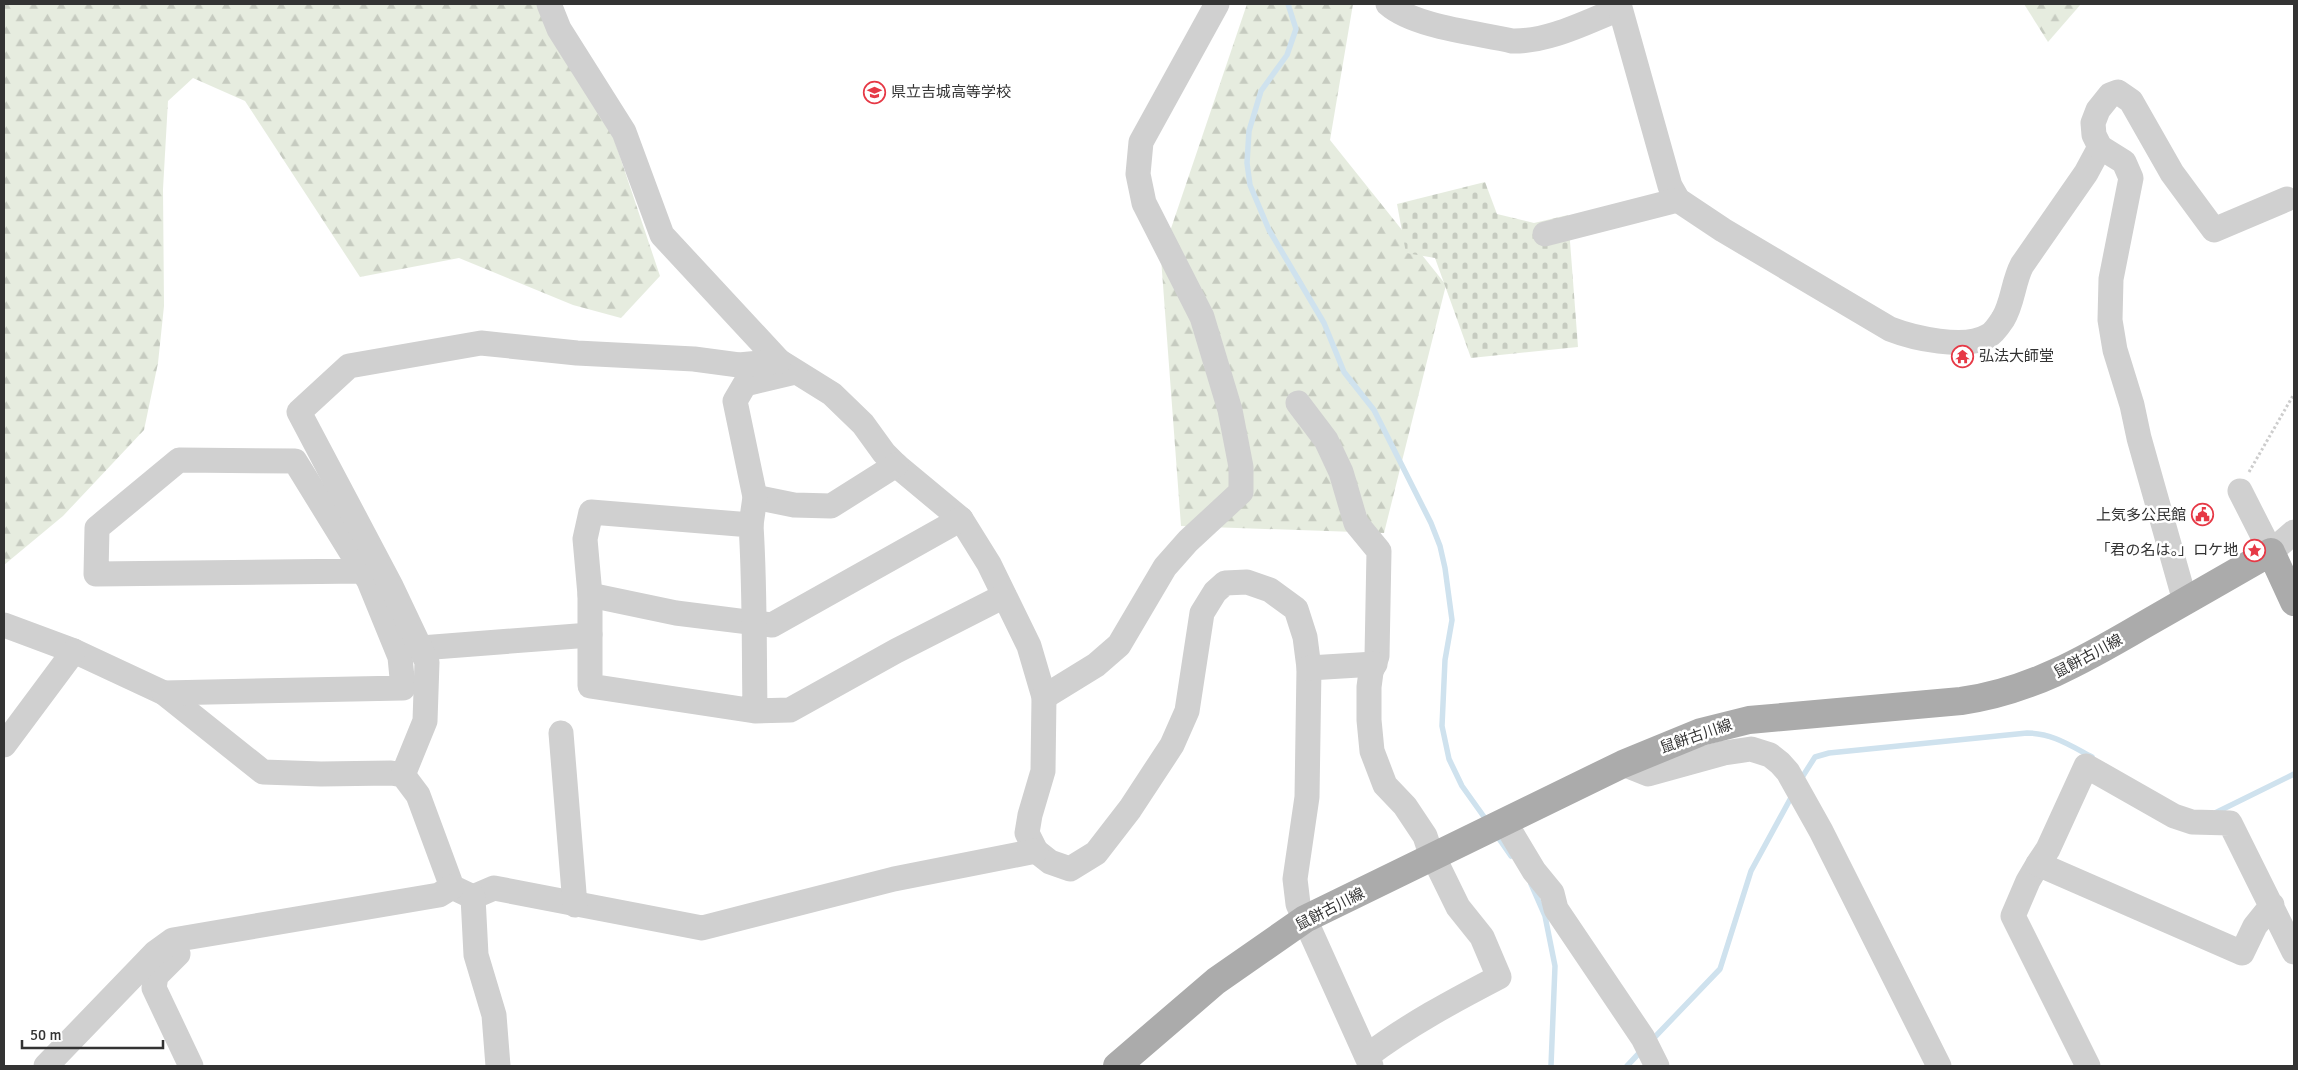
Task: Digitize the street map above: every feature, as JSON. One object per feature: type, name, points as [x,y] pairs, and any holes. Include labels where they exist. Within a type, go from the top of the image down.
[{"type":"main road","name":"鼠餅古川線","points":[[1118,1066],[1216,981],[1305,919],[1431,852],[1497,825],[1623,764],[1701,732],[1749,720],[1961,702],[2003,693],[2048,677],[2082,661],[2271,552]]},
{"type":"main road","points":[[2271,552],[2294,602]]},
{"type":"street","points":[[549,4],[559,29],[624,132],[662,235],[788,366],[832,394],[863,424],[884,453],[896,465],[961,519],[989,564],[1029,646],[1044,697],[1043,771],[1030,815],[1027,833],[1036,851],[1050,862],[1070,868],[1096,852],[1130,810],[1172,745],[1187,710],[1202,613],[1215,592],[1225,583],[1247,582],[1270,590],[1296,609],[1305,637],[1309,668],[1307,797],[1295,879],[1298,904],[1369,1061],[1394,1036],[1498,977],[1482,937],[1458,907],[1425,836],[1405,806],[1385,785],[1372,752],[1369,720],[1369,687],[1370,672],[1375,664],[1379,552],[1356,523],[1341,472],[1326,440],[1298,403]]},
{"type":"street","points":[[1044,697],[1096,665],[1119,645],[1165,567],[1188,541],[1242,492],[1241,468],[1230,410],[1202,317],[1144,203],[1138,174],[1141,142],[1217,4]]},
{"type":"street","points":[[1388,4],[1404,15],[1427,22],[1524,41],[1540,39],[1619,6],[1670,186],[1678,200],[1723,230],[1890,329],[1926,339],[1950,342],[1978,340],[1994,331],[2004,317],[2022,265],[2086,173],[2100,147]]},
{"type":"street","points":[[2185,601],[2138,438],[2132,405],[2117,359],[2110,320],[2111,279],[2131,178],[2124,162],[2100,147],[2094,135],[2093,123],[2098,110],[2110,95],[2118,92],[2131,101],[2172,173],[2214,230],[2287,199]]},
{"type":"street","points":[[1545,234],[1678,200]]},
{"type":"street","points":[[403,775],[425,721],[427,662],[391,586],[299,412],[349,366],[481,343],[577,353],[694,359],[739,365],[788,366]]},
{"type":"street","points":[[755,711],[754,579],[751,525],[755,497],[735,400],[745,384],[788,366]]},
{"type":"street","points":[[164,693],[403,688],[400,657],[369,581],[295,461],[178,460],[98,528],[96,574],[363,571]]},
{"type":"street","points":[[755,497],[794,505],[831,506],[896,465]]},
{"type":"street","points":[[2240,491],[2271,552],[2294,532]]},
{"type":"street","points":[[751,525],[590,512],[585,539],[590,595],[590,686],[755,711],[790,710],[896,651],[1004,596]]},
{"type":"street","points":[[590,595],[676,613],[772,625],[961,519]]},
{"type":"street","points":[[4,625],[74,651],[164,693],[263,772],[321,774],[391,773],[403,775],[418,795],[463,892],[476,955],[494,1015],[498,1066]]},
{"type":"street","points":[[420,648],[590,635]]},
{"type":"street","points":[[4,745],[74,651]]},
{"type":"street","points":[[1309,668],[1375,664]]},
{"type":"street","points":[[561,733],[575,905]]},
{"type":"street","points":[[1623,764],[1648,774],[1724,753],[1750,749],[1770,755],[1790,775],[1939,1066]]},
{"type":"street","points":[[2088,1066],[2013,916],[2028,881],[2048,849],[2086,766],[2174,816],[2192,822],[2230,823],[2272,904],[2294,952]]},
{"type":"street","points":[[1497,825],[1552,893],[1556,910],[1649,1051]]},
{"type":"street","points":[[46,1066],[155,953],[173,940],[439,895],[494,888],[702,928],[894,879],[1036,851]]},
{"type":"street","points":[[2038,864],[2242,953],[2255,926],[2272,904]]},
{"type":"street","points":[[187,938],[182,950],[156,976],[154,988],[191,1066]]},
{"type":"path","points":[[2240,491],[2256,457],[2294,394]]},
{"type":"green space","points":[[4,4],[541,4],[611,130],[660,276],[621,318],[573,305],[459,258],[360,277],[245,101],[193,78],[168,101],[163,189],[164,306],[158,363],[144,430],[63,516],[4,565]]},
{"type":"green space","points":[[1247,4],[1353,4],[1330,140],[1446,285],[1384,533],[1181,526],[1161,258]]},
{"type":"green space","points":[[2024,4],[2081,4],[2048,42]]},
{"type":"green space","points":[[1485,182],[1497,214],[1534,223],[1568,215],[1578,347],[1471,358],[1435,258],[1406,253],[1397,204]]},
{"type":"waterway","points":[[1288,4],[1296,29],[1287,55],[1261,91],[1249,131],[1247,163],[1250,185],[1269,230],[1324,323],[1344,372],[1374,410],[1431,523],[1440,546],[1452,620],[1445,660],[1442,726],[1449,759],[1462,786],[1487,821]]},
{"type":"waterway","points":[[1801,779],[1815,757],[1829,753],[2027,733],[2045,735],[2092,757]]},
{"type":"waterway","points":[[2215,813],[2294,774]]},
{"type":"waterway","points":[[1652,1040],[1720,969],[1751,871],[1793,794]]},
{"type":"waterway","points":[[1495,833],[1511,856]]},
{"type":"waterway","points":[[1531,884],[1545,916],[1555,966],[1551,1066]]},
{"type":"waterway","points":[[1627,1066],[1642,1050]]},
{"type":"place","name":"県立吉城高等学校","points":[[875,92]]},
{"type":"place","name":"弘法大師堂","points":[[1963,356]]},
{"type":"place","name":"上気多公民館","points":[[2202,515]]},
{"type":"place","name":"「君の名は。」ロケ地","points":[[2254,550]]}]
